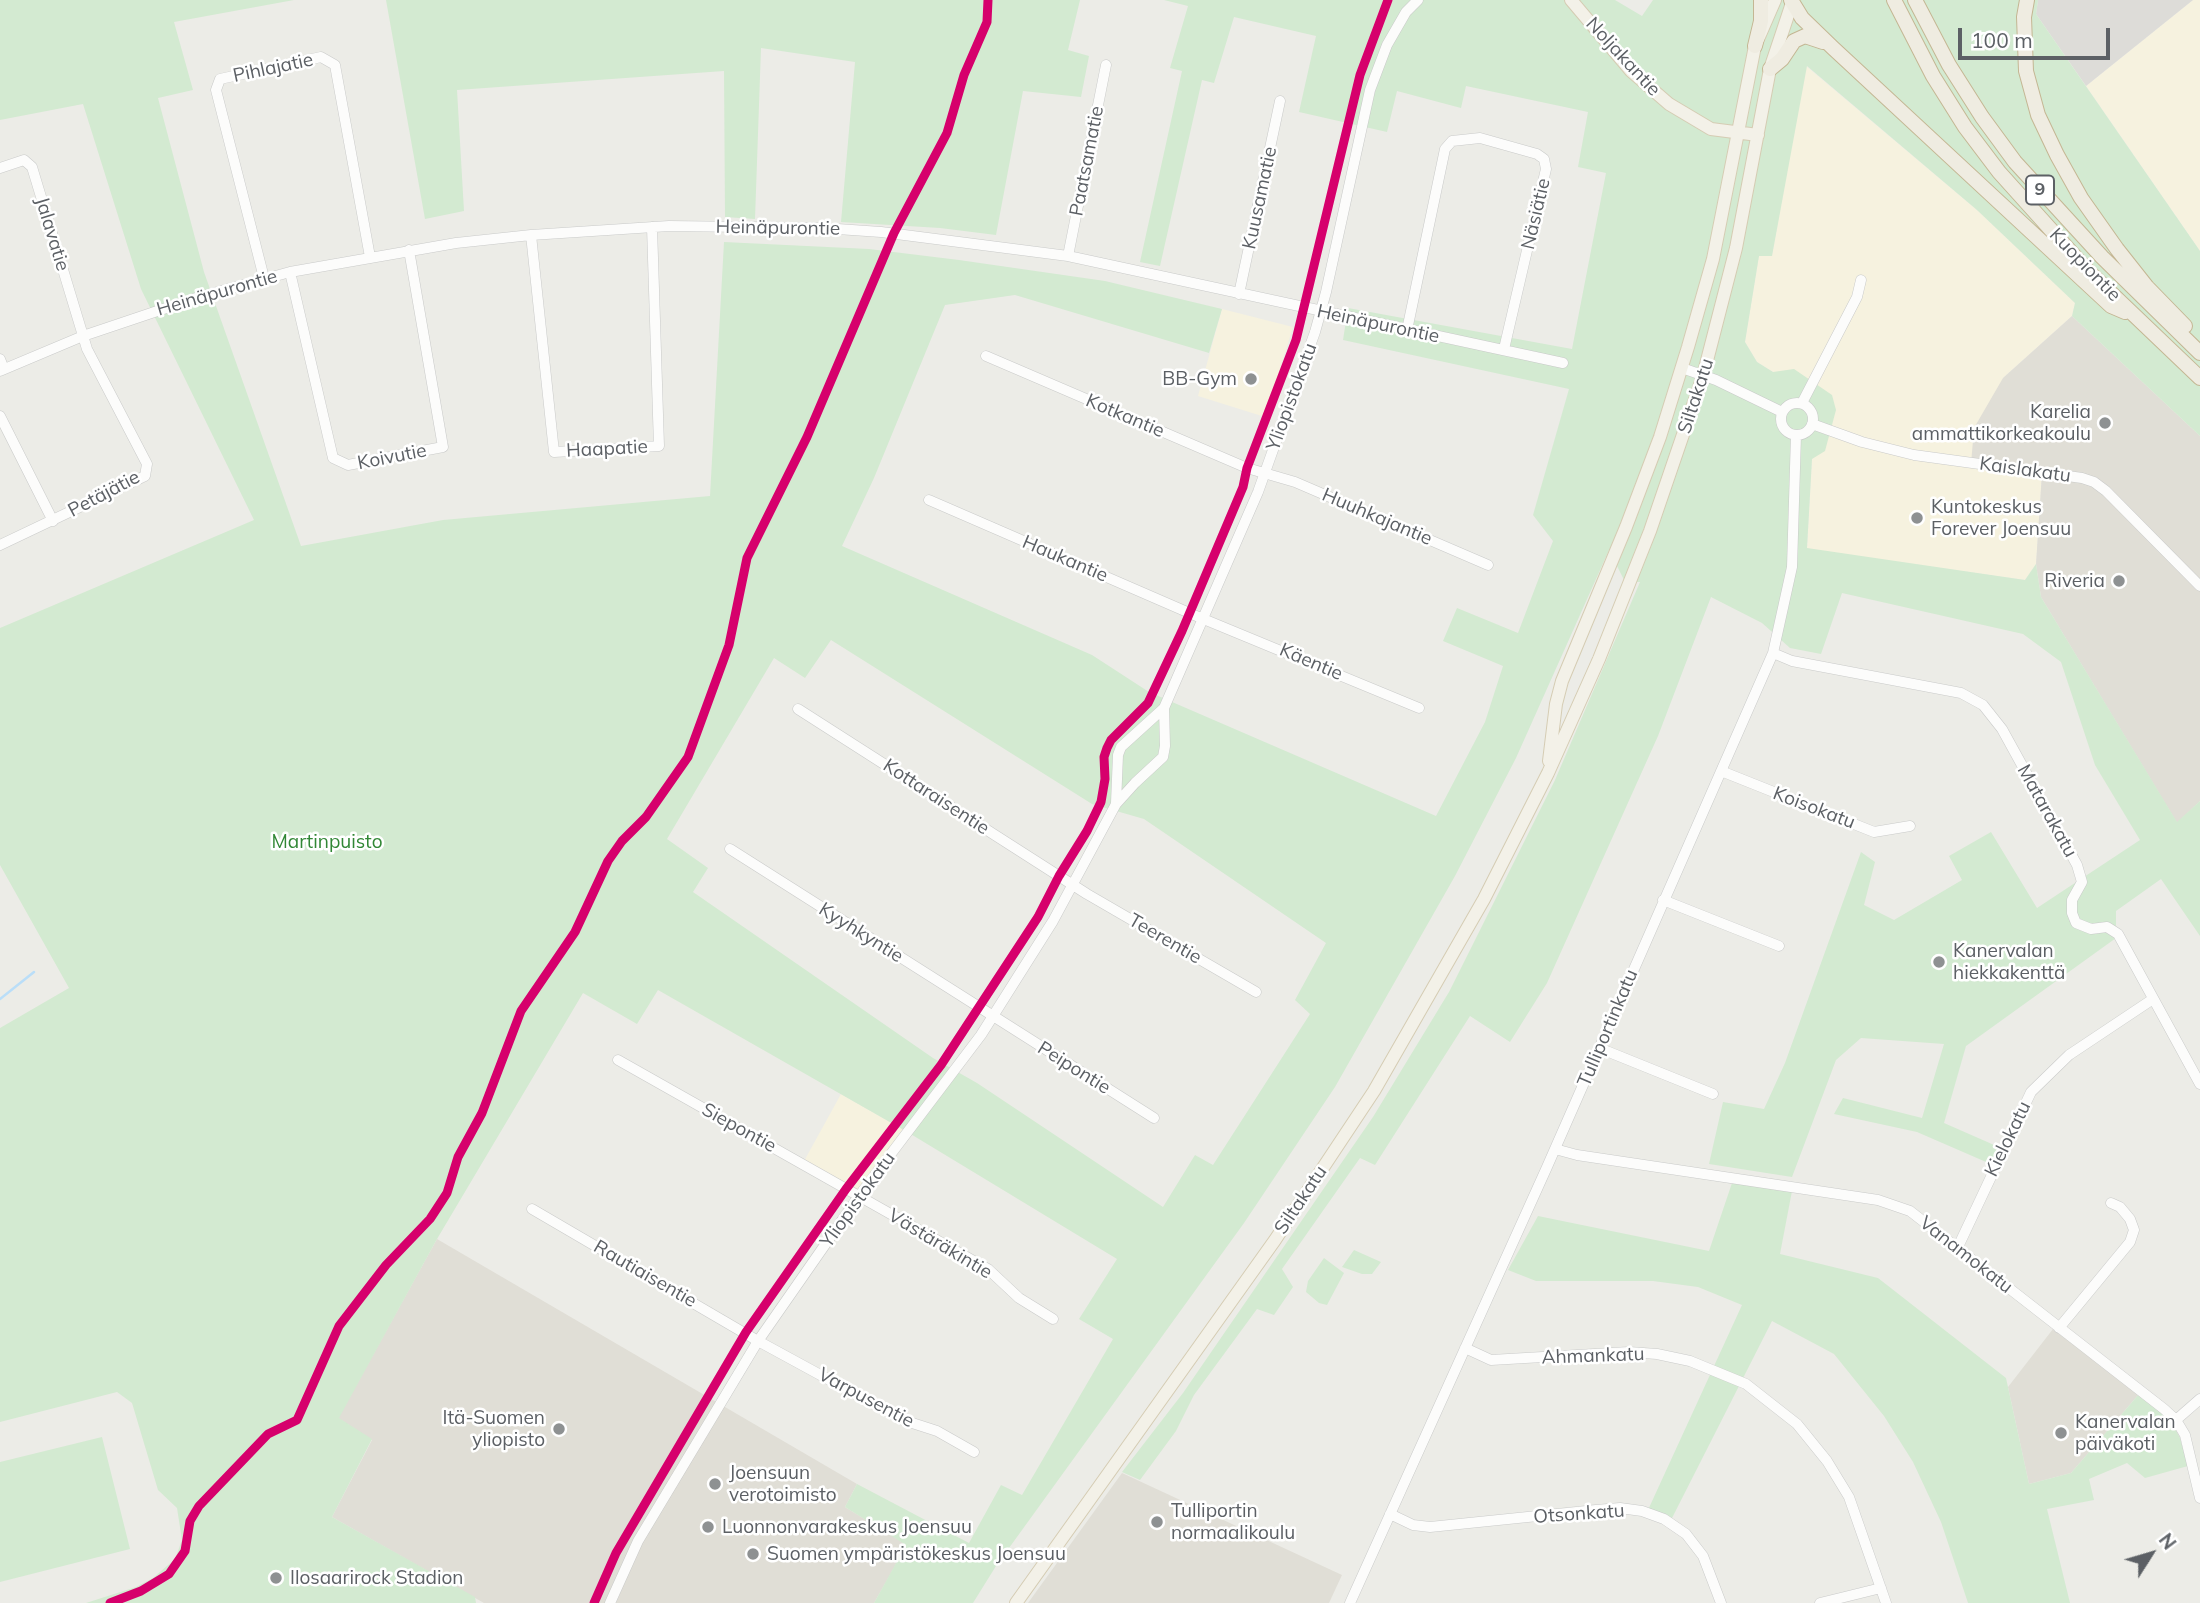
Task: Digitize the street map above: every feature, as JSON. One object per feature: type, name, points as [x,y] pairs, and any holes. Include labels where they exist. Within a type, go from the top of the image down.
[{"type":"highway","points":[[1755,46],[1761,21],[1761,0]]},
{"type":"highway","name":"Kuopiontie","points":[[1894,0],[1933,76],[1965,127],[1999,172],[2080,261],[2200,378]]},
{"type":"highway","name":"Kuopiontie","points":[[1915,0],[1949,65],[2015,162],[2102,257],[2200,352]]},
{"type":"highway","points":[[2027,0],[2024,17],[2026,71],[2038,115],[2057,155],[2081,198],[2117,249],[2147,287],[2193,333],[2200,352]]},
{"type":"highway","points":[[1792,1],[1801,18],[2111,306],[2136,317]]},
{"type":"highway","points":[[1770,69],[1782,59],[1794,41],[1805,36],[1816,38],[1833,48]]},
{"type":"main road","name":"Noljakantie","points":[[1571,0],[1649,89],[1668,104],[1711,129],[1758,135]]},
{"type":"main road","name":"Siltakatu","points":[[1548,773],[1556,704],[1562,681],[1626,527],[1660,437],[1682,368],[1713,260],[1755,46],[1775,0]]},
{"type":"main road","name":"Siltakatu","points":[[1016,1603],[1275,1240],[1374,1091],[1485,899],[1548,773],[1599,659],[1650,531],[1703,376],[1734,260],[1770,69],[1792,1]]},
{"type":"street","name":"Yliopistokatu","points":[[1116,804],[1119,786],[1118,755],[1121,747],[1164,708],[1264,474],[1320,311],[1370,90],[1387,45],[1406,12],[1418,0]]},
{"type":"street","name":"Pihlajatie","points":[[264,278],[216,90],[220,79],[321,57],[335,65],[370,257]]},
{"type":"street","name":"Paatsamatie","points":[[1068,256],[1106,65]]},
{"type":"street","name":"Kuusamatie","points":[[1239,294],[1280,101]]},
{"type":"street","name":"Näsiätie","points":[[1407,330],[1445,149],[1452,141],[1480,138],[1537,154],[1544,159],[1546,169],[1504,349]]},
{"type":"street","name":"Jalavatie","points":[[0,168],[24,160],[32,167],[83,336]]},
{"type":"street","name":"Heinäpurontie","points":[[1,367],[199,297],[290,272],[409,250],[531,235],[652,227],[769,227],[881,232],[1068,256],[1563,363]]},
{"type":"street","name":"Haapatie","points":[[531,235],[554,452],[659,446],[652,227]]},
{"type":"street","name":"Koivutie","points":[[290,272],[333,457],[348,465],[443,447],[409,250]]},
{"type":"street","points":[[1802,403],[1857,298],[1861,280]]},
{"type":"street","name":"Petäjätie","points":[[0,545],[145,476],[148,464],[87,349],[83,336]]},
{"type":"street","name":"Kotkantie","points":[[986,356],[1264,474]]},
{"type":"street","points":[[1682,368],[1782,412]]},
{"type":"street","points":[[1802,403],[1811,410],[1812,424],[1806,432],[1796,435],[1784,429],[1781,424],[1782,412],[1789,404],[1802,403]]},
{"type":"street","points":[[0,415],[53,521]]},
{"type":"street","name":"Kaislakatu","points":[[1812,424],[1862,442],[1914,455],[2082,478],[2094,482],[2200,586]]},
{"type":"street","name":"Tulliportinkatu","points":[[1350,1603],[1555,1149],[1773,653],[1792,568],[1796,435]]},
{"type":"street","name":"Huuhkajantie","points":[[1264,474],[1295,482],[1488,565]]},
{"type":"street","name":"Haukantie","points":[[929,500],[1202,618]]},
{"type":"street","name":"Käentie","points":[[1202,618],[1419,708]]},
{"type":"street","name":"Matarakatu","points":[[1773,653],[1792,661],[1961,693],[1983,705],[2002,729],[2077,866],[2082,882],[2072,900],[2071,913],[2076,923],[2091,929],[2107,927],[2118,934],[2200,1084]]},
{"type":"street","name":"Yliopistokatu","points":[[610,1603],[638,1541],[758,1341],[859,1196],[909,1133],[993,1017],[1074,885],[1116,804],[1163,757],[1166,746],[1164,708]]},
{"type":"street","name":"Kottaraisentie","points":[[797,709],[1074,885]]},
{"type":"street","name":"Koisokatu","points":[[1721,771],[1874,832],[1910,826]]},
{"type":"street","name":"Kyyhkyntie","points":[[730,849],[993,1017]]},
{"type":"street","name":"Teerentie","points":[[1074,885],[1256,992]]},
{"type":"street","points":[[1664,900],[1779,946]]},
{"type":"street","name":"Kielokatu","points":[[1957,1248],[2031,1092],[2069,1055],[2153,999]]},
{"type":"street","name":"Peipontie","points":[[993,1017],[1154,1118]]},
{"type":"street","points":[[1599,1048],[1713,1094]]},
{"type":"street","name":"Siepontie","points":[[618,1060],[859,1196]]},
{"type":"street","name":"Vanamokatu","points":[[1555,1149],[1590,1157],[1878,1200],[1910,1211],[2176,1420],[2185,1435],[2200,1498]]},
{"type":"street","name":"Västäräkintie","points":[[859,1196],[988,1269],[1019,1298],[1053,1319]]},
{"type":"street","points":[[2059,1328],[2130,1242],[2134,1230],[2130,1219],[2120,1207],[2111,1203]]},
{"type":"street","name":"Rautiaisentie","points":[[532,1209],[758,1341]]},
{"type":"street","name":"Varpusentie","points":[[758,1341],[903,1420],[937,1431],[974,1452]]},
{"type":"street","name":"Ahmankatu","points":[[1465,1348],[1491,1360],[1629,1352],[1657,1354],[1690,1361],[1745,1384],[1797,1424],[1827,1461],[1849,1497],[1886,1603]]},
{"type":"street","points":[[2176,1420],[2200,1399]]},
{"type":"street","name":"Otsonkatu","points":[[1390,1514],[1413,1525],[1430,1527],[1620,1508],[1642,1511],[1664,1519],[1686,1534],[1703,1556],[1721,1603]]},
{"type":"street","points":[[1820,1603],[1881,1588]]},
{"type":"shaded area","points":[[2038,0],[2193,0],[2086,86],[2036,14]]},
{"type":"shaded area","points":[[2193,0],[2200,0],[2200,251],[2086,86]]},
{"type":"shaded area","points":[[1806,66],[1977,210],[2075,303],[2072,316],[2003,378],[2042,473],[2036,564],[2025,580],[1807,549],[1812,459],[1773,372],[1757,362],[1745,342],[1759,255],[1772,255]]},
{"type":"shaded area","points":[[1222,309],[1293,327],[1265,417],[1198,396]]},
{"type":"shaded area","name":"Riveria","points":[[2072,316],[2200,436],[2200,801],[2177,823],[2041,597],[2036,564],[2042,473],[1971,464],[1974,428],[2003,378]]},
{"type":"shaded area","points":[[841,1094],[909,1133],[859,1196],[803,1163]]},
{"type":"shaded area","name":"Itä-Suomen yliopisto","points":[[437,1239],[857,1484],[845,1507],[907,1545],[874,1603],[484,1603],[332,1517],[372,1440],[338,1418]]},
{"type":"shaded area","name":"Kanervalan päiväkoti","points":[[2053,1329],[2139,1394],[2071,1473],[2029,1484],[2008,1387]]},
{"type":"shaded area","name":"Tulliportin normaalikoulu","points":[[1122,1473],[1342,1575],[1329,1603],[1028,1603]]},
{"type":"green space","name":"Martinpuisto","points":[[0,0],[294,0],[174,22],[193,90],[158,98],[204,272],[301,546],[443,520],[710,496],[724,242],[869,249],[959,260],[1105,281],[1222,309],[1209,353],[1015,295],[945,305],[874,478],[842,546],[1092,655],[1149,692],[1436,816],[1485,722],[1503,666],[1443,641],[1457,608],[1518,633],[1553,541],[1533,515],[1569,389],[1343,340],[1348,308],[1572,349],[1606,173],[1578,167],[1588,112],[1466,86],[1461,108],[1397,91],[1387,132],[1299,112],[1316,36],[1234,17],[1214,83],[1202,80],[1160,266],[1140,262],[1182,71],[1170,68],[1188,6],[1164,0],[1615,0],[1642,16],[1653,0],[2038,0],[2036,14],[2200,251],[2200,436],[2072,316],[2075,303],[1977,210],[1807,66],[1772,256],[1759,256],[1745,342],[1757,362],[1773,372],[1794,369],[1832,395],[1836,410],[1825,451],[1812,459],[1807,548],[2025,580],[2036,564],[2041,597],[2177,822],[2200,801],[2200,936],[2161,879],[2116,911],[2116,938],[1966,1046],[1944,1123],[2001,1148],[1993,1165],[1917,1132],[1834,1114],[1843,1098],[1922,1118],[1944,1044],[1861,1038],[1836,1060],[1792,1177],[1709,1164],[1723,1102],[1764,1109],[1785,1063],[1861,852],[1875,862],[1864,905],[1894,920],[1962,880],[1949,856],[1991,832],[2037,908],[2140,840],[2095,765],[2061,662],[2023,634],[1842,593],[1821,654],[1790,648],[1762,623],[1711,597],[1658,736],[1547,983],[1510,1042],[1470,1016],[1375,1165],[1360,1158],[1282,1269],[1293,1287],[1274,1315],[1257,1309],[1194,1395],[1176,1431],[1140,1480],[1122,1472],[1183,1393],[1373,1117],[1449,992],[1555,780],[1640,582],[1625,582],[1609,550],[1516,758],[1455,876],[1335,1087],[1244,1223],[996,1566],[973,1603],[874,1603],[906,1545],[845,1507],[857,1484],[969,1543],[1001,1485],[1022,1495],[1113,1339],[1079,1319],[1117,1259],[909,1133],[658,990],[637,1024],[583,993],[437,1239],[339,1418],[372,1439],[332,1517],[475,1597],[476,1603],[86,1603],[136,1587],[153,1578],[175,1559],[182,1540],[177,1508],[158,1490],[132,1403],[117,1392],[0,1422],[0,1028],[69,988],[0,865],[0,628],[254,520],[141,289],[83,104],[0,120]],"holes":[[[831,640],[1092,804],[1144,819],[1326,943],[1295,1000],[1310,1014],[1213,1165],[1195,1155],[1163,1207],[977,1083],[933,1058],[693,892],[708,868],[667,839],[774,658],[805,678]]]},
{"type":"green space","points":[[386,0],[1080,0],[1068,50],[1089,56],[1081,97],[1023,91],[996,235],[940,228],[841,222],[855,62],[761,48],[755,219],[725,217],[724,71],[457,90],[464,211],[425,219]]},
{"type":"green space","points":[[1732,1183],[1792,1191],[1780,1254],[1878,1278],[2006,1378],[2029,1484],[2071,1473],[2139,1394],[2169,1417],[2180,1438],[2188,1466],[2145,1478],[2127,1463],[2089,1479],[2094,1500],[2047,1509],[2070,1603],[1968,1603],[1941,1522],[1913,1462],[1884,1416],[1834,1354],[1772,1321],[1671,1520],[1648,1510],[1742,1305],[1698,1287],[1653,1281],[1536,1281],[1508,1270],[1538,1216],[1709,1251]]},
{"type":"green space","points":[[1354,1250],[1381,1262],[1372,1274],[1362,1274],[1342,1267]]},
{"type":"green space","points":[[1324,1258],[1344,1273],[1327,1305],[1319,1303],[1306,1292],[1308,1281]]},
{"type":"green space","points":[[102,1437],[130,1549],[0,1582],[0,1462]]},
{"type":"waterway","points":[[0,999],[34,972]]},
{"type":"cycle path","points":[[110,1603],[141,1591],[169,1574],[185,1551],[190,1521],[199,1506],[268,1434],[297,1420],[339,1326],[386,1265],[430,1219],[447,1193],[458,1157],[482,1113],[521,1011],[575,932],[608,861],[622,841],[646,817],[688,757],[729,645],[747,558],[807,437],[894,233],[947,133],[964,75],[987,22],[988,0]]},
{"type":"cycle path","points":[[594,1603],[616,1553],[746,1332],[846,1189],[941,1065],[1038,917],[1087,831],[1101,802],[1107,748],[1111,740],[1148,703],[1182,631],[1243,487],[1247,468],[1296,340],[1360,75],[1388,0]]},
{"type":"place","name":"BB-Gym","points":[[1251,379]]},
{"type":"place","name":"Karelia ammattikorkeakoulu","points":[[2105,423]]},
{"type":"place","name":"Kuntokeskus Forever Joensuu","points":[[1917,518]]},
{"type":"place","name":"Riveria","points":[[2119,581]]},
{"type":"place","name":"Kanervalan hiekkakenttä","points":[[1939,962]]},
{"type":"place","name":"Itä-Suomen yliopisto","points":[[559,1429]]},
{"type":"place","name":"Kanervalan päiväkoti","points":[[2061,1433]]},
{"type":"place","name":"Joensuun verotoimisto","points":[[715,1484]]},
{"type":"place","name":"Tulliportin normaalikoulu","points":[[1157,1522]]},
{"type":"place","name":"Luonnonvarakeskus Joensuu","points":[[708,1527]]},
{"type":"place","name":"Suomen ympäristökeskus Joensuu","points":[[753,1554]]},
{"type":"place","name":"Ilosaarirock Stadion","points":[[276,1578]]}]
